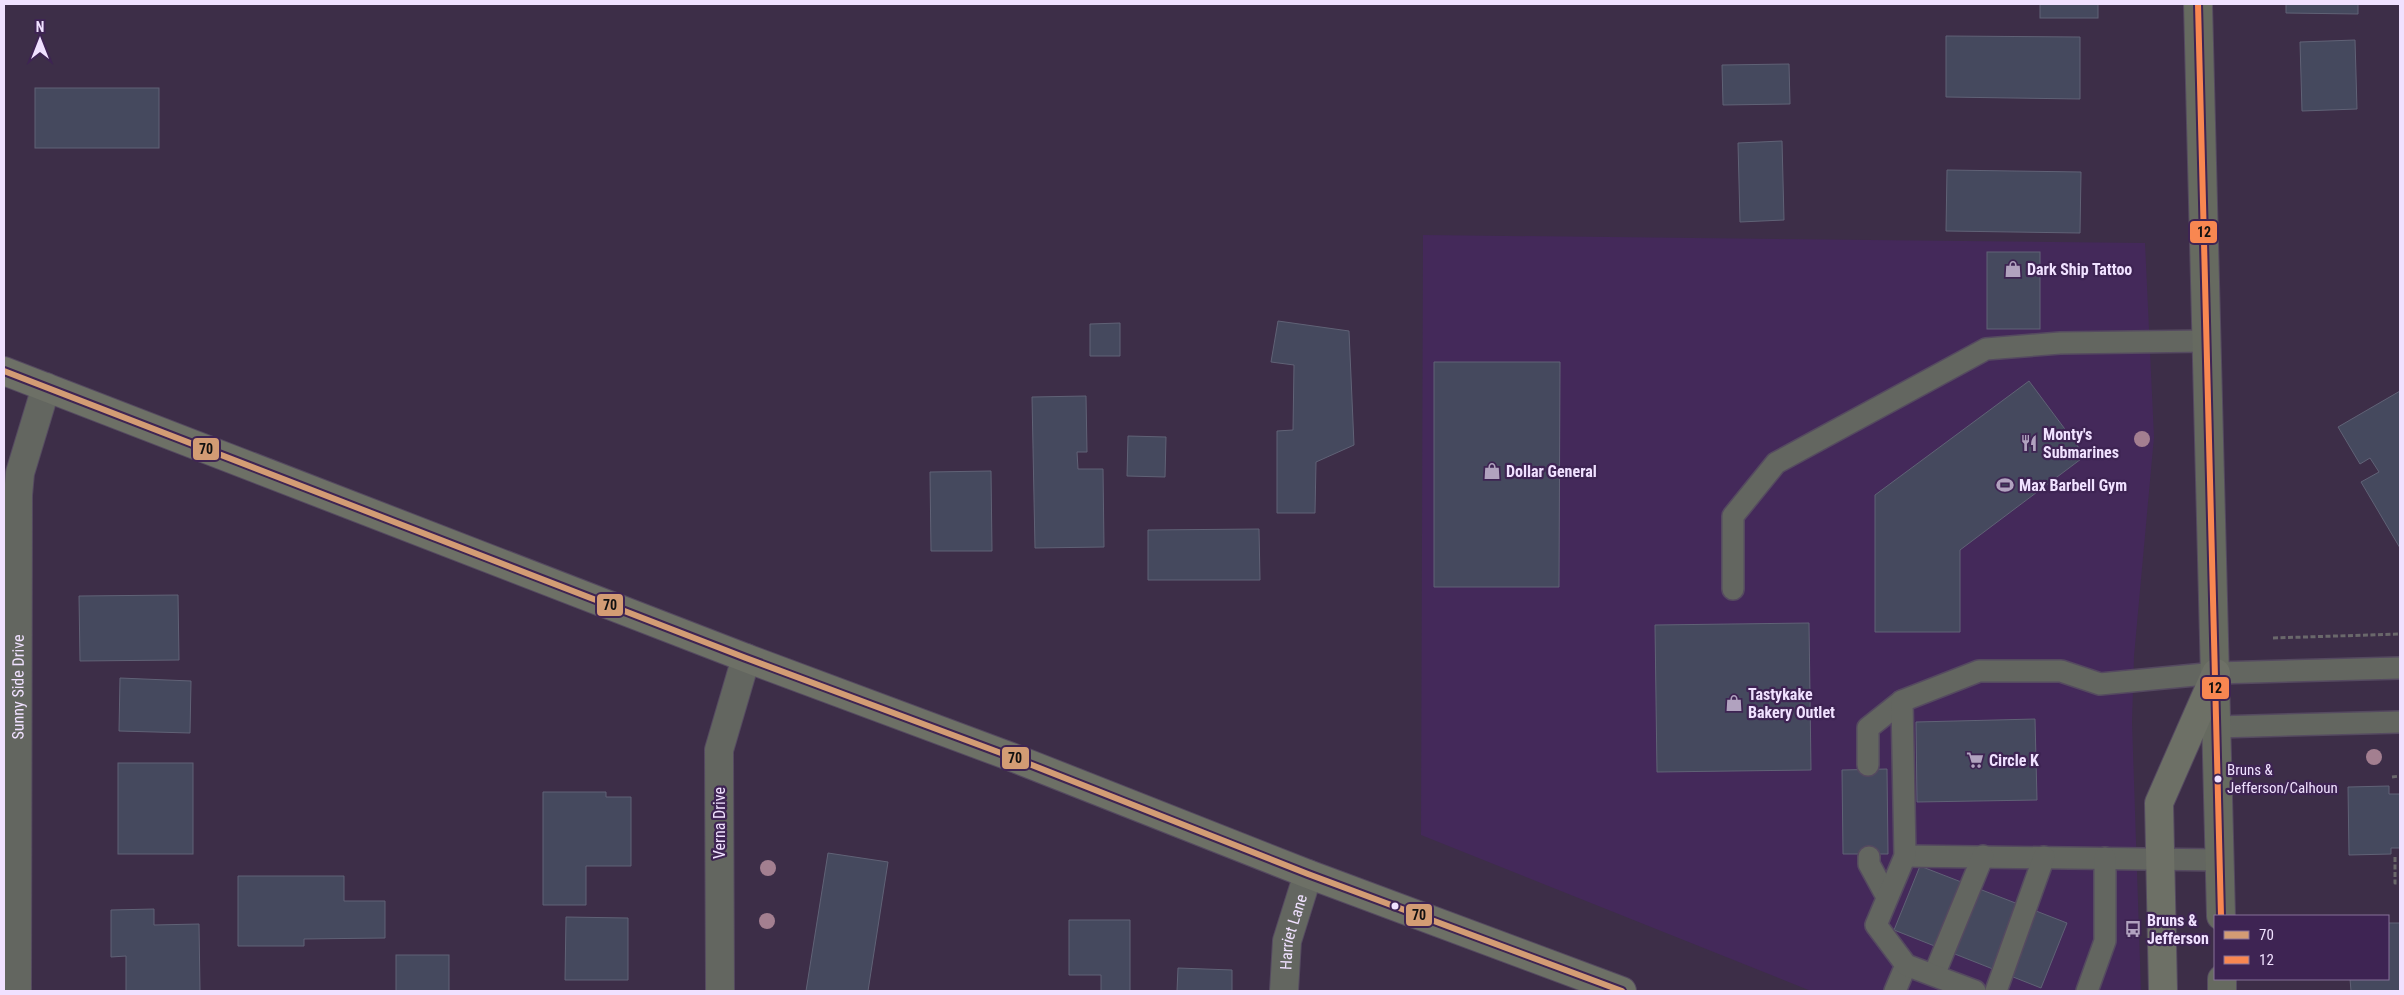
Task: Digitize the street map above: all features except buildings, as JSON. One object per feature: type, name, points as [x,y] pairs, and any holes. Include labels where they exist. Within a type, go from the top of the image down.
[{"type":"main road","points":[[2198,4],[2218,728],[2221,915]]},
{"type":"main road","points":[[4,371],[746,658],[1008,756],[1308,874],[1622,991]]},
{"type":"main road","points":[[2163,991],[2159,802],[2216,673]]},
{"type":"street","name":"Sunny Side Drive","points":[[17,991],[18,495],[20,473],[46,387]]},
{"type":"street","name":"Verna Drive","points":[[720,991],[719,750],[746,658]]},
{"type":"street","name":"Harriet Lane","points":[[1284,991],[1287,941],[1308,874]]},
{"type":"lane","points":[[1733,589],[1733,516],[1776,462],[1986,349],[2060,343],[2206,341]]},
{"type":"lane","points":[[1868,765],[1868,728],[1902,701],[1979,671],[2061,671],[2100,684],[2216,673],[2400,668]]},
{"type":"lane","points":[[1902,701],[1905,856],[1876,925],[1906,965],[1976,991]]},
{"type":"lane","points":[[2218,728],[2400,722]]},
{"type":"lane","points":[[1905,856],[2220,860]]},
{"type":"lane","points":[[1934,975],[1983,856]]},
{"type":"lane","points":[[1869,857],[1869,864],[1887,897]]},
{"type":"lane","points":[[1996,991],[2044,857]]},
{"type":"lane","points":[[2087,991],[2105,941],[2105,858]]},
{"type":"lane","points":[[1895,991],[1906,965]]},
{"type":"path","points":[[2274,638],[2400,634]]},
{"type":"path","points":[[2392,777],[2400,776]]},
{"type":"path","points":[[2395,857],[2395,883],[2400,882]]},
{"type":"shaded area","points":[[1423,235],[2145,243],[2154,437],[2134,656],[2132,722],[2141,991],[1811,991],[1421,835]]},
{"type":"transit line","name":"12","points":[[2198,4],[2221,915]]},
{"type":"transit line","name":"70","points":[[4,371],[746,658],[1009,756],[1308,874],[1622,991]]},
{"type":"place","name":"Dark Ship Tattoo","points":[[2013,269]]},
{"type":"place","name":"Monty's Submarines","points":[[2029,443]]},
{"type":"place","name":"Dollar General","points":[[1492,471]]},
{"type":"place","name":"Max Barbell Gym","points":[[2005,485]]},
{"type":"place","name":"Tastykake Bakery Outlet","points":[[1734,703]]},
{"type":"place","name":"Circle K","points":[[1975,760]]},
{"type":"place","name":"Bruns & Jefferson/Calhoun","points":[[2218,779]]},
{"type":"place","name":"Bruns & Jefferson","points":[[2133,929]]}]
